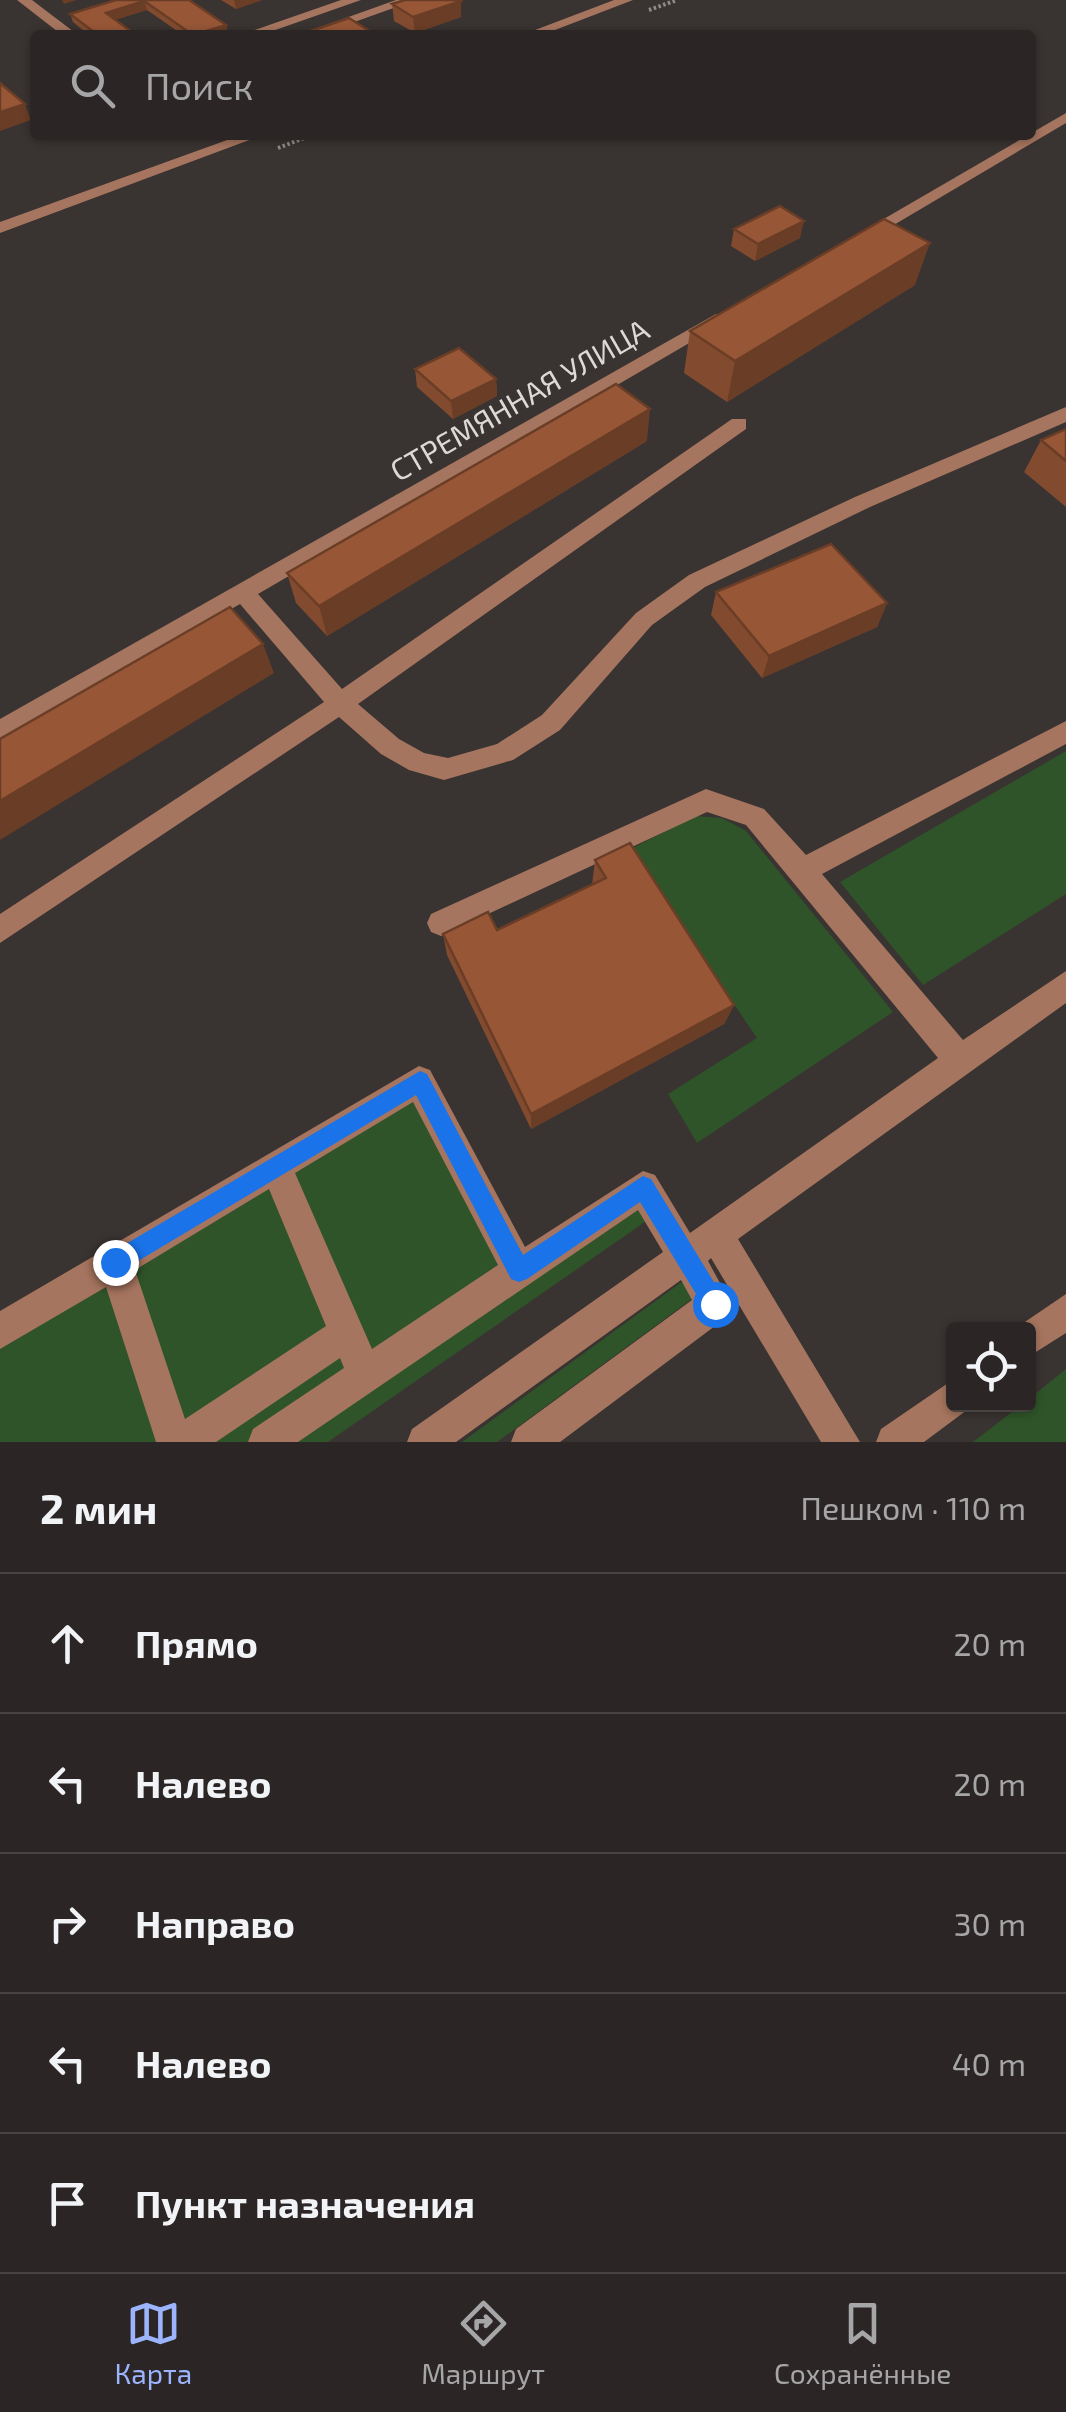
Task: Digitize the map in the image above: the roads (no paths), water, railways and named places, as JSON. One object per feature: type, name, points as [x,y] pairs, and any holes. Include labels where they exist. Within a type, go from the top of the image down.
[{"type":"street","points":[[24,0],[64,30]]},
{"type":"street","points":[[262,30],[354,0]]},
{"type":"street","points":[[320,30],[409,0]]},
{"type":"street","points":[[542,30],[618,1]]},
{"type":"street","points":[[1036,135],[1066,117]]},
{"type":"street","points":[[206,140],[217,149]]},
{"type":"street","points":[[0,228],[241,140]]},
{"type":"street","points":[[842,248],[1027,140]]},
{"type":"street","name":"СТРЕМЯННАЯ УЛИЦА","points":[[0,731],[740,307]]},
{"type":"street","points":[[243,592],[341,702],[398,754],[445,769],[530,742],[590,686],[644,619],[699,578],[884,491],[1066,414]]},
{"type":"street","points":[[0,930],[341,702],[739,424]]},
{"type":"street","points":[[802,870],[1066,732]]},
{"type":"street","points":[[441,923],[706,800],[755,817],[960,1061]]},
{"type":"street","points":[[425,1442],[1066,986]]},
{"type":"street","points":[[0,1331],[420,1081],[519,1271]]},
{"type":"street","points":[[276,1167],[365,1375]]},
{"type":"street","points":[[266,1442],[643,1187],[715,1304],[529,1442]]},
{"type":"street","points":[[716,1234],[842,1442]]},
{"type":"street","points":[[115,1262],[174,1442]]},
{"type":"street","points":[[1036,1334],[1066,1311]]},
{"type":"street","points":[[183,1442],[347,1334]]},
{"type":"street","points":[[894,1442],[946,1403]]}]
